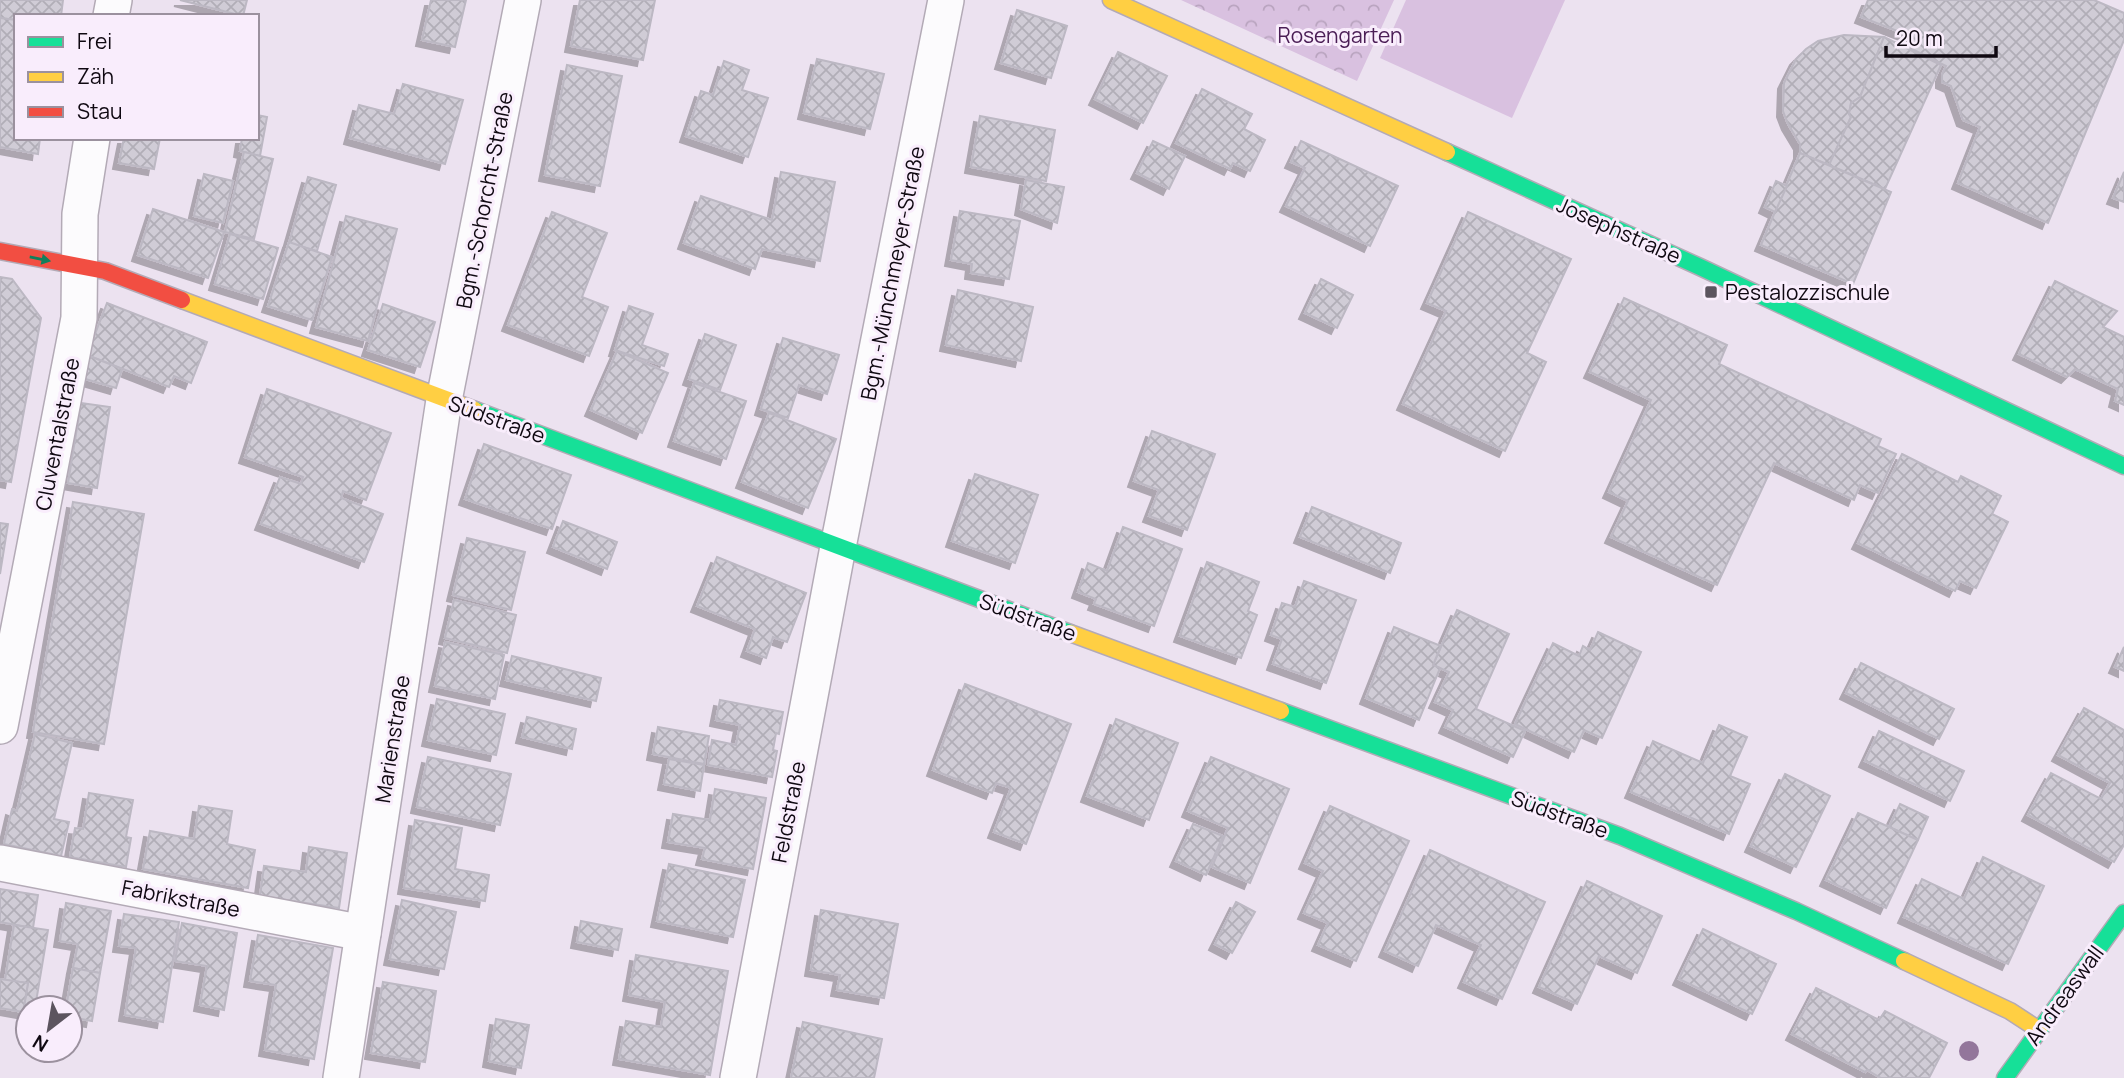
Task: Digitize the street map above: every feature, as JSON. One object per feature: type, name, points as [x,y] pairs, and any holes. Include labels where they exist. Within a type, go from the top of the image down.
[{"type":"street","name":"Bgm.-Schorcht-Straße","points":[[444,400],[523,0]]},
{"type":"street","name":"Bgm.-Münchmeyer-Straße","points":[[838,547],[946,0]]},
{"type":"street","name":"Josephstraße","points":[[1111,0],[1700,267],[2124,466]]},
{"type":"street","name":"Cluventalstraße","points":[[0,726],[79,318],[80,214],[92,140]]},
{"type":"street","name":"Südstraße","points":[[0,251],[105,271],[838,547],[1620,836],[1797,911],[2010,1011],[2039,1030]]},
{"type":"street","name":"Marienstraße","points":[[341,1078],[444,400]]},
{"type":"street","name":"Feldstraße","points":[[738,1078],[838,547]]},
{"type":"street","name":"Fabrikstraße","points":[[0,863],[363,933]]},
{"type":"street","name":"Andreaswall","points":[[2005,1078],[2124,913]]},
{"type":"green space","name":"Rosengarten","points":[[1181,0],[1394,0],[1357,81]]},
{"type":"green space","points":[[1406,0],[1565,0],[1512,118],[1380,58]]},
{"type":"building","points":[[0,0],[63,0],[61,14],[14,14],[14,20],[0,18]]},
{"type":"building","points":[[180,0],[247,0],[244,14]]},
{"type":"building","points":[[431,0],[466,0],[455,47],[422,40]]},
{"type":"building","points":[[580,0],[655,0],[643,60],[571,46]]},
{"type":"building","points":[[1868,0],[2094,0],[2124,13],[2124,40],[2048,223],[1958,183],[1980,127],[1963,120],[1951,86],[1942,82],[1946,66],[1908,47],[1913,37],[1861,17]]},
{"type":"building","points":[[1017,10],[1067,26],[1051,78],[1001,63]]},
{"type":"building","points":[[0,18],[14,20],[14,140],[40,140],[38,154],[0,147]]},
{"type":"building","points":[[1844,35],[1884,37],[1860,97],[1851,103],[1851,117],[1829,165],[1800,153],[1800,144],[1783,111],[1784,83],[1796,59],[1806,49],[1818,41]]},
{"type":"building","points":[[1884,37],[1941,65],[1885,189],[1829,165],[1851,117],[1851,103],[1860,97]]},
{"type":"building","points":[[1118,52],[1167,76],[1143,123],[1095,99]]},
{"type":"building","points":[[817,59],[884,74],[870,129],[804,113]]},
{"type":"building","points":[[724,61],[749,70],[742,90],[768,98],[748,157],[686,136],[701,91],[713,95]]},
{"type":"building","points":[[567,65],[622,76],[600,186],[545,175]]},
{"type":"building","points":[[403,84],[463,100],[445,164],[350,138],[359,105],[394,114]]},
{"type":"building","points":[[1202,89],[1252,114],[1244,129],[1265,140],[1250,171],[1233,163],[1230,169],[1176,143]]},
{"type":"building","points":[[259,115],[267,117],[260,156],[240,151],[242,140],[259,140]]},
{"type":"building","points":[[980,116],[1055,130],[1046,181],[971,167]]},
{"type":"building","points":[[124,140],[160,140],[154,169],[119,163]]},
{"type":"building","points":[[1153,141],[1185,156],[1169,189],[1137,173]]},
{"type":"building","points":[[1301,141],[1398,186],[1370,246],[1286,206],[1305,168],[1291,162]]},
{"type":"building","points":[[244,152],[273,159],[254,239],[225,232]]},
{"type":"building","points":[[1800,153],[1891,192],[1853,284],[1761,245]]},
{"type":"building","points":[[781,172],[835,182],[820,261],[762,249],[755,269],[684,243],[701,196],[772,220]]},
{"type":"building","points":[[2124,172],[2124,202],[2113,198]]},
{"type":"building","points":[[204,174],[233,181],[223,223],[194,216]]},
{"type":"building","points":[[308,177],[336,185],[317,251],[289,243]]},
{"type":"building","points":[[1026,180],[1064,187],[1057,223],[1021,209]]},
{"type":"building","points":[[1776,181],[1787,186],[1775,212],[1765,207]]},
{"type":"building","points":[[153,209],[224,232],[208,278],[138,255]]},
{"type":"building","points":[[960,211],[1020,221],[1009,279],[971,273],[972,264],[951,260]]},
{"type":"building","points":[[552,212],[607,233],[582,297],[608,307],[589,356],[508,325]]},
{"type":"building","points":[[1468,212],[1571,259],[1527,353],[1546,362],[1505,451],[1403,404],[1446,311],[1427,303]]},
{"type":"building","points":[[346,216],[397,229],[368,341],[316,327]]},
{"type":"building","points":[[230,234],[278,248],[263,299],[215,284]]},
{"type":"building","points":[[289,242],[332,257],[312,320],[268,306]]},
{"type":"building","points":[[0,277],[12,279],[41,318],[11,482],[0,480]]},
{"type":"building","points":[[1321,279],[1353,295],[1337,328],[1305,313]]},
{"type":"building","points":[[2055,281],[2117,311],[2103,327],[2124,337],[2124,405],[2115,401],[2118,389],[2075,369],[2067,377],[2019,354]]},
{"type":"building","points":[[958,290],[1033,307],[1021,361],[946,345]]},
{"type":"building","points":[[1624,298],[1727,345],[1719,364],[1881,439],[1878,446],[1896,454],[1878,493],[1860,485],[1854,500],[1774,463],[1717,585],[1611,537],[1628,501],[1609,492],[1651,400],[1590,372]]},
{"type":"building","points":[[107,303],[207,342],[191,383],[174,376],[169,387],[87,355]]},
{"type":"building","points":[[383,304],[435,322],[420,367],[368,350]]},
{"type":"building","points":[[629,306],[653,314],[642,345],[668,354],[664,366],[615,350]]},
{"type":"building","points":[[705,334],[736,345],[720,390],[689,379]]},
{"type":"building","points":[[783,338],[839,355],[827,394],[799,385],[788,418],[761,409]]},
{"type":"building","points":[[617,351],[668,373],[642,433],[591,410]]},
{"type":"building","points":[[87,355],[122,369],[116,388],[82,378]]},
{"type":"building","points":[[694,383],[746,401],[726,459],[674,441]]},
{"type":"building","points":[[267,389],[391,433],[366,500],[343,491],[341,498],[383,514],[364,562],[261,524],[280,477],[301,484],[303,477],[245,457]]},
{"type":"building","points":[[81,403],[110,407],[97,488],[68,483]]},
{"type":"building","points":[[769,413],[836,439],[808,508],[742,482]]},
{"type":"building","points":[[1152,431],[1215,454],[1187,530],[1149,516],[1159,490],[1134,481]]},
{"type":"building","points":[[484,444],[571,475],[552,529],[465,499]]},
{"type":"building","points":[[1902,454],[1958,482],[1961,476],[2001,496],[1992,514],[2008,522],[1976,588],[1960,581],[1955,591],[1858,543]]},
{"type":"building","points":[[975,474],[1038,495],[1015,563],[952,541]]},
{"type":"building","points":[[73,502],[144,514],[104,744],[33,732]]},
{"type":"building","points":[[1312,507],[1401,543],[1390,573],[1300,537]]},
{"type":"building","points":[[563,521],[617,542],[607,569],[553,547]]},
{"type":"building","points":[[0,523],[8,524],[0,574]]},
{"type":"building","points":[[1123,527],[1182,549],[1154,626],[1094,604],[1096,599],[1078,592],[1088,563],[1107,571]]},
{"type":"building","points":[[467,538],[525,552],[511,610],[453,595]]},
{"type":"building","points":[[717,557],[806,593],[787,642],[773,637],[766,658],[747,651],[755,629],[697,606]]},
{"type":"building","points":[[1207,562],[1259,582],[1248,611],[1257,615],[1241,658],[1180,636]]},
{"type":"building","points":[[1304,581],[1356,600],[1326,683],[1273,664],[1282,639],[1271,635],[1282,603],[1295,607]]},
{"type":"building","points":[[454,600],[516,615],[507,653],[445,638]]},
{"type":"building","points":[[1457,610],[1509,634],[1476,709],[1525,731],[1513,757],[1445,727],[1453,710],[1435,702],[1449,672],[1433,665]]},
{"type":"building","points":[[1394,627],[1441,646],[1433,665],[1440,668],[1419,720],[1366,698]]},
{"type":"building","points":[[1598,632],[1641,652],[1602,738],[1584,730],[1574,752],[1515,724],[1553,643],[1579,656],[1583,646],[1590,650]]},
{"type":"building","points":[[445,642],[504,655],[495,699],[435,686]]},
{"type":"building","points":[[2124,647],[2124,671],[2115,667]]},
{"type":"building","points":[[512,656],[601,678],[596,701],[506,680]]},
{"type":"building","points":[[1861,663],[1954,709],[1939,739],[1846,693]]},
{"type":"building","points":[[965,684],[1071,724],[1026,844],[994,832],[1011,788],[996,783],[992,793],[933,770]]},
{"type":"building","points":[[437,699],[505,714],[496,755],[428,740]]},
{"type":"building","points":[[720,700],[783,712],[773,750],[777,751],[772,777],[708,765],[712,740],[736,745],[740,725],[716,720]]},
{"type":"building","points":[[2084,708],[2124,730],[2124,845],[2114,862],[2028,815],[2051,773],[2101,799],[2110,783],[2058,755]]},
{"type":"building","points":[[527,717],[576,729],[572,749],[522,737]]},
{"type":"building","points":[[1116,719],[1178,743],[1149,820],[1087,796]]},
{"type":"building","points":[[1719,725],[1747,737],[1730,776],[1750,784],[1729,834],[1631,792],[1653,741],[1703,763]]},
{"type":"building","points":[[658,727],[709,736],[704,764],[653,754]]},
{"type":"building","points":[[1879,731],[1964,771],[1950,801],[1865,761]]},
{"type":"building","points":[[35,734],[72,743],[54,819],[69,822],[61,856],[4,844],[12,809],[17,811]]},
{"type":"building","points":[[428,757],[511,774],[500,825],[417,807]]},
{"type":"building","points":[[1211,757],[1289,789],[1250,883],[1212,867],[1228,828],[1188,811]]},
{"type":"building","points":[[669,759],[704,765],[700,791],[664,784]]},
{"type":"building","points":[[1785,774],[1830,796],[1796,867],[1751,846]]},
{"type":"building","points":[[715,789],[766,798],[753,869],[702,859],[705,848],[668,842],[673,814],[710,820]]},
{"type":"building","points":[[89,793],[133,800],[126,837],[131,838],[126,867],[70,857],[75,828],[83,829]]},
{"type":"building","points":[[1900,804],[1928,817],[1918,840],[1889,827]]},
{"type":"building","points":[[199,806],[232,811],[227,844],[255,850],[248,888],[143,869],[150,831],[194,839]]},
{"type":"building","points":[[1330,806],[1409,841],[1356,961],[1318,945],[1328,923],[1304,913],[1323,871],[1305,863]]},
{"type":"building","points":[[1858,813],[1918,840],[1886,908],[1826,880]]},
{"type":"building","points":[[415,820],[462,828],[455,869],[489,875],[485,901],[404,888]]},
{"type":"building","points":[[1193,824],[1223,836],[1206,875],[1176,861]]},
{"type":"building","points":[[309,847],[347,853],[339,908],[260,896],[264,866],[306,872]]},
{"type":"building","points":[[1430,850],[1545,902],[1502,999],[1464,982],[1481,945],[1436,925],[1418,966],[1385,951]]},
{"type":"building","points":[[1983,857],[2044,886],[2008,964],[1904,917],[1922,879],[1964,899]]},
{"type":"building","points":[[669,864],[745,880],[733,937],[657,921]]},
{"type":"building","points":[[1587,881],[1662,916],[1637,973],[1599,956],[1577,1004],[1539,987]]},
{"type":"building","points":[[0,889],[38,895],[33,928],[0,922]]},
{"type":"building","points":[[402,900],[456,912],[444,969],[390,959]]},
{"type":"building","points":[[1236,902],[1255,912],[1232,953],[1215,944]]},
{"type":"building","points":[[66,903],[111,911],[100,973],[73,968],[78,944],[60,941]]},
{"type":"building","points":[[821,910],[898,924],[884,998],[837,990],[840,975],[811,970]]},
{"type":"building","points":[[124,914],[179,922],[163,1022],[125,1015],[136,948],[119,946]]},
{"type":"building","points":[[581,921],[622,929],[618,950],[577,942]]},
{"type":"building","points":[[182,923],[237,933],[224,1010],[200,1005],[207,966],[175,961]]},
{"type":"building","points":[[14,925],[48,930],[37,994],[26,994],[28,983],[5,980]]},
{"type":"building","points":[[1703,929],[1776,964],[1752,1014],[1679,979]]},
{"type":"building","points":[[258,935],[333,948],[314,1059],[265,1050],[276,985],[250,981]]},
{"type":"building","points":[[636,955],[728,971],[710,1075],[619,1059],[626,1021],[661,1027],[665,1002],[629,995]]},
{"type":"building","points":[[73,968],[100,973],[92,1021],[84,1020],[84,994],[68,994]]},
{"type":"building","points":[[0,979],[28,983],[26,994],[14,994],[14,1010],[0,1008]]},
{"type":"building","points":[[383,982],[436,991],[425,1062],[371,1053]]},
{"type":"building","points":[[1816,988],[1879,1020],[1885,1011],[1947,1043],[1929,1078],[1881,1078],[1792,1034]]},
{"type":"building","points":[[496,1019],[529,1025],[521,1068],[489,1061]]},
{"type":"building","points":[[803,1022],[882,1039],[874,1078],[791,1078]]},
{"type":"traffic: fast","points":[[1447,152],[1700,267],[2124,466]]},
{"type":"traffic: fast","points":[[475,410],[1070,633]]},
{"type":"traffic: fast","points":[[1281,711],[1620,836],[1796,911],[1904,961]]},
{"type":"traffic: fast","points":[[2005,1078],[2124,913]]},
{"type":"traffic: slow","points":[[1111,0],[1447,152]]},
{"type":"traffic: slow","points":[[182,300],[475,410]]},
{"type":"traffic: slow","points":[[1070,633],[1281,711]]},
{"type":"traffic: slow","points":[[1904,961],[2010,1011],[2039,1030]]},
{"type":"traffic: jam","points":[[0,251],[105,271],[182,300]]},
{"type":"place","name":"Pestalozzischule","points":[[1711,292]]}]
